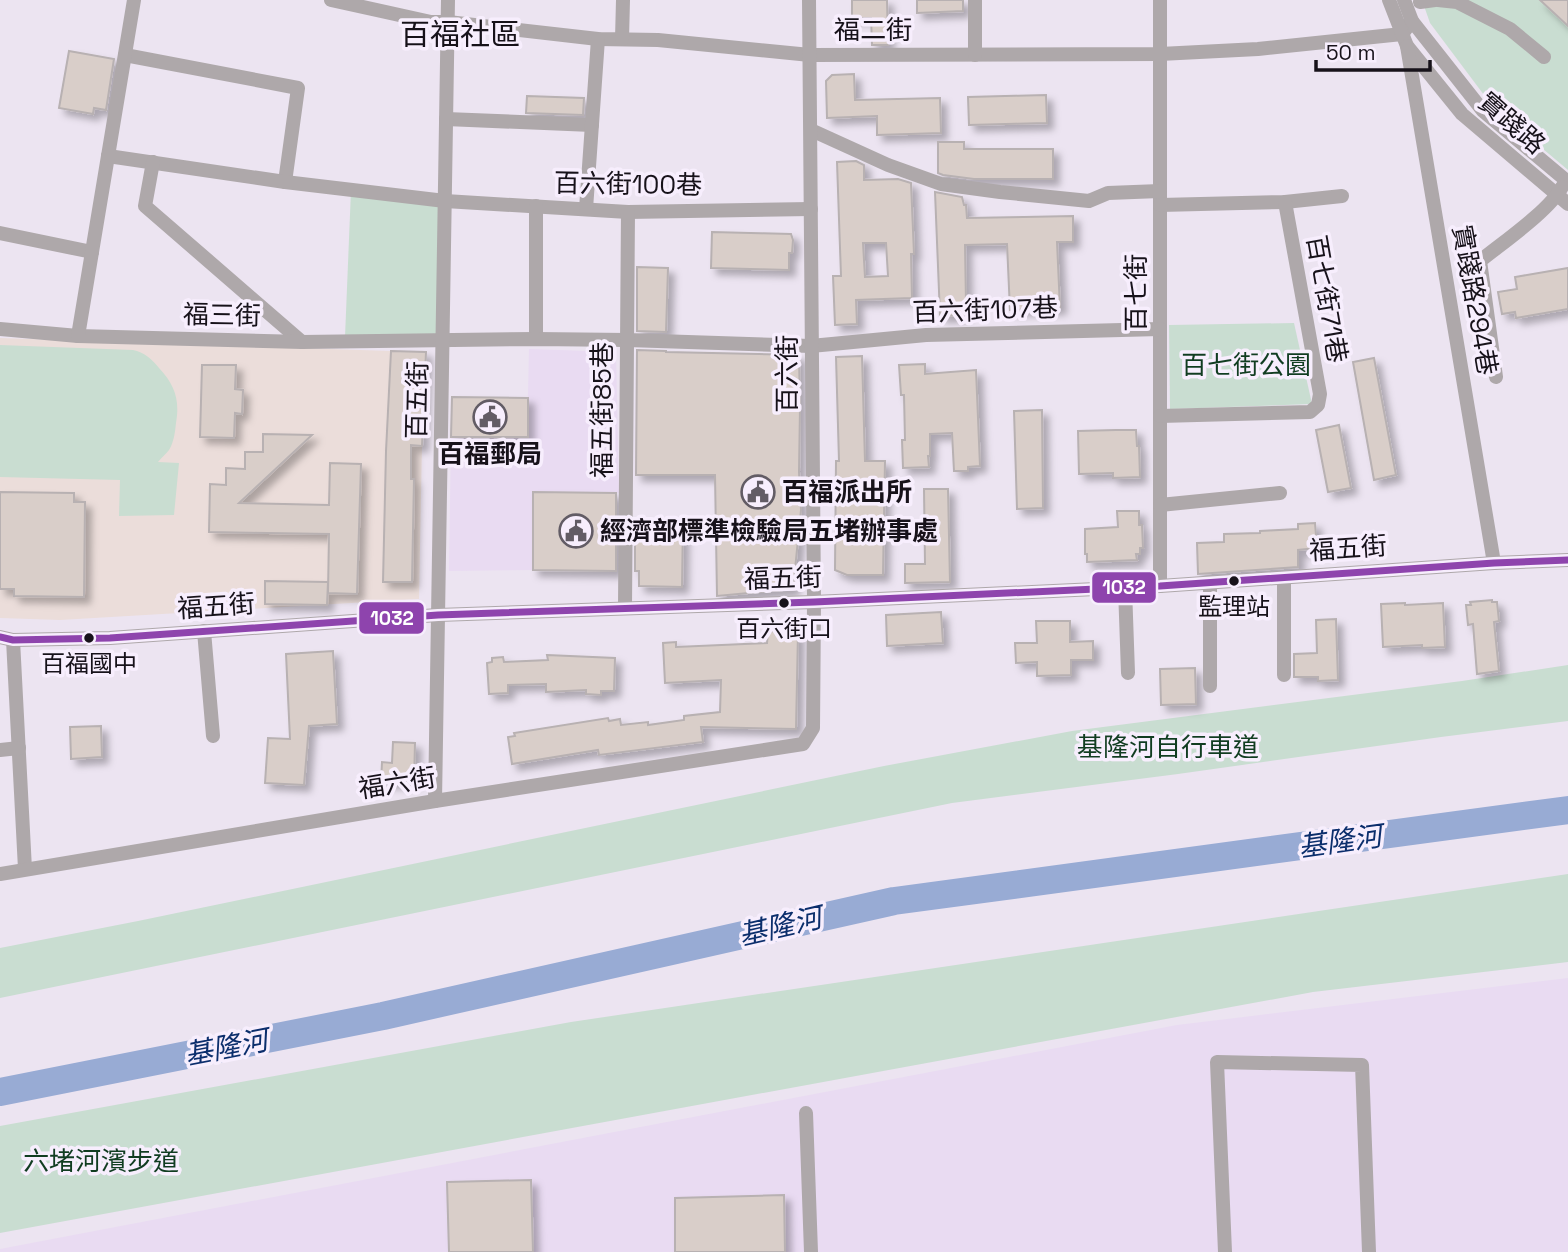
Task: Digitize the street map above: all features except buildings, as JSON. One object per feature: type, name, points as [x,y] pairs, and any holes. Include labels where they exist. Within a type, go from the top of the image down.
[{"type":"street","points":[[78,336],[134,0]]},
{"type":"street","name":"福二街","points":[[331,0],[431,22],[598,39],[658,40],[810,55],[1160,54],[1405,40]]},
{"type":"street","name":"百五街","points":[[435,802],[448,0]]},
{"type":"street","points":[[621,39],[623,0]]},
{"type":"street","name":"百六街","points":[[803,744],[813,728],[809,0]]},
{"type":"street","points":[[975,0],[975,55]]},
{"type":"street","name":"百七街","points":[[1160,0],[1160,586]]},
{"type":"street","name":"實踐路","points":[[1389,0],[1405,40],[1462,114],[1563,199]]},
{"type":"street","name":"實踐路","points":[[1404,0],[1412,21],[1483,111],[1567,181]]},
{"type":"street","points":[[1431,1],[1457,2],[1510,29],[1544,57]]},
{"type":"street","points":[[1405,40],[1412,21]]},
{"type":"street","points":[[586,209],[598,39]]},
{"type":"street","name":"實踐路294巷","points":[[1405,40],[1494,563]]},
{"type":"street","points":[[125,55],[298,88],[285,183]]},
{"type":"street","points":[[446,119],[592,125]]},
{"type":"street","name":"百七街71巷","points":[[811,130],[888,165],[941,184],[1000,192],[1088,201],[1108,193],[1160,198],[1285,202],[1342,196]]},
{"type":"street","name":"百六街100巷","points":[[108,156],[285,183],[445,201],[628,212],[811,209]]},
{"type":"street","points":[[153,162],[145,206],[302,342]]},
{"type":"street","points":[[1496,377],[1480,261],[1563,199],[1567,181]]},
{"type":"street","name":"百七街71巷","points":[[1160,416],[1310,412],[1318,405],[1320,394],[1285,202]]},
{"type":"street","points":[[536,206],[536,339]]},
{"type":"street","name":"福五街85巷","points":[[625,608],[628,212]]},
{"type":"street","points":[[0,233],[92,252]]},
{"type":"street","name":"福三街","points":[[0,329],[78,336],[302,342],[443,339],[627,340]]},
{"type":"street","name":"百六街107巷","points":[[627,340],[811,346],[926,335],[1160,329]]},
{"type":"street","points":[[1160,505],[1280,493]]},
{"type":"street","name":"福五街","points":[[7,639],[110,638],[438,615],[1125,588],[1568,560]]},
{"type":"street","points":[[1284,578],[1284,676]]},
{"type":"street","points":[[1210,583],[1210,685]]},
{"type":"street","points":[[1125,588],[1128,673]]},
{"type":"street","points":[[204,631],[213,736]]},
{"type":"street","points":[[7,639],[19,748],[25,869]]},
{"type":"street","name":"福六街","points":[[0,874],[803,744]]},
{"type":"street","points":[[0,750],[19,748]]},
{"type":"street","points":[[1224,1252],[1217,1062],[1363,1065],[1369,1252]]},
{"type":"street","points":[[806,1113],[810,1252]]},
{"type":"shaded area","name":"百福國中","points":[[0,338],[391,351],[386,444],[422,446],[419,599],[60,620],[0,618]]},
{"type":"shaded area","points":[[529,349],[616,352],[619,493],[534,492],[533,570],[449,571],[451,437],[527,437]]},
{"type":"shaded area","points":[[1568,978],[1568,1252],[0,1252],[0,1249],[1177,1025]]},
{"type":"green space","points":[[1422,0],[1568,0],[1568,170],[1493,107],[1430,23]]},
{"type":"green space","points":[[351,190],[445,201],[443,339],[345,337]]},
{"type":"green space","name":"百七街公園","points":[[1294,323],[1312,404],[1170,409],[1169,325]]},
{"type":"green space","points":[[0,345],[133,350],[154,362],[169,381],[177,400],[173,440],[169,450],[158,462],[179,463],[174,515],[119,516],[120,480],[0,477]]},
{"type":"green space","name":"基隆河自行車道","points":[[1568,665],[1568,721],[952,803],[0,998],[0,948],[884,766],[1072,731]]},
{"type":"green space","name":"六堵河濱步道","points":[[1568,874],[1568,962],[1313,992],[0,1233],[0,1126],[571,1022]]},
{"type":"waterway","name":"基隆河","points":[[0,1092],[383,1016],[894,901],[1568,810]]},
{"type":"transit line","name":"1032","points":[[0,637],[13,640],[110,638],[438,615],[814,602],[1160,586],[1568,560]]},
{"type":"place","name":"百福郵局","points":[[490,417]]},
{"type":"place","name":"百福派出所","points":[[758,492]]},
{"type":"place","name":"經濟部標準檢驗局五堵辦事處","points":[[576,531]]},
{"type":"place","name":"監理站","points":[[1234,581]]},
{"type":"place","name":"百六街口","points":[[784,603]]},
{"type":"place","name":"百福國中","points":[[89,638]]},
{"type":"district","name":"百福社區","points":[[460,35]]}]
